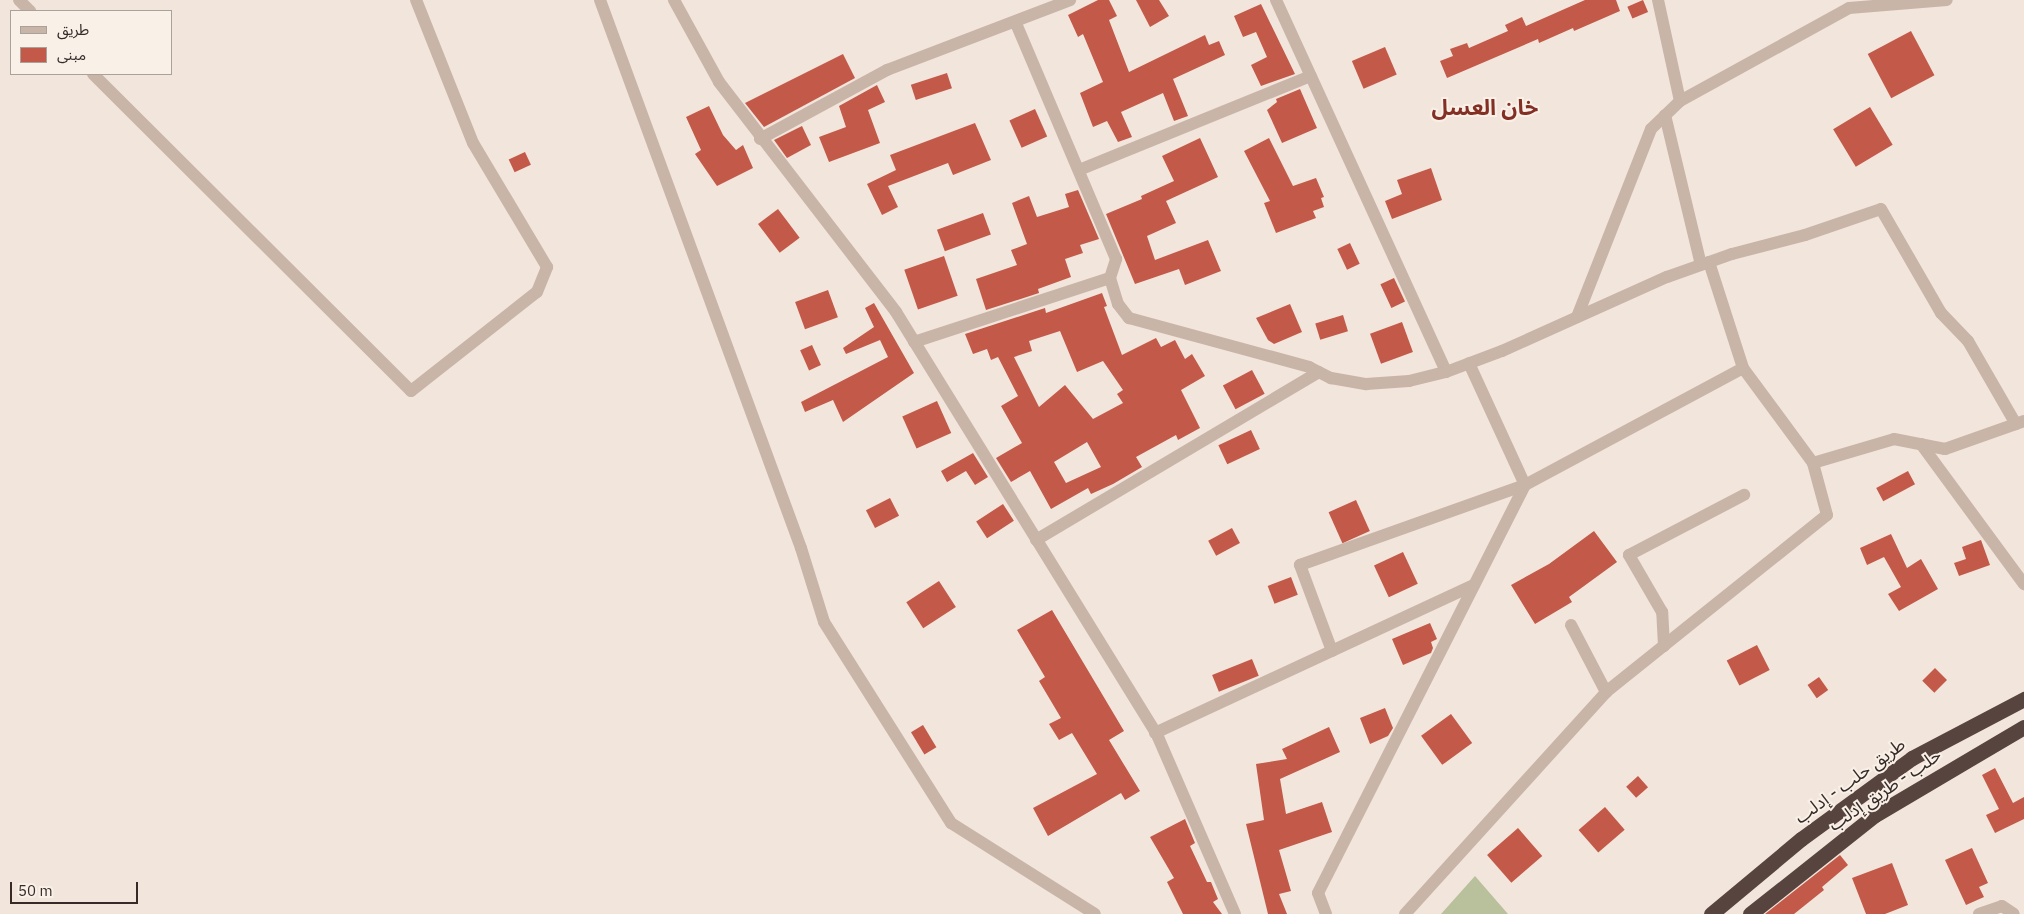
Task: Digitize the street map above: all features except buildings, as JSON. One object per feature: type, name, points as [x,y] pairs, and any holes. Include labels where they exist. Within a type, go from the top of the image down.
[{"type":"highway","name":"طريق حلب - إدلب","points":[[1711,914],[1801,839],[1912,758],[2024,699]]},
{"type":"highway","name":"حلب - طريق إدلب","points":[[1750,914],[1875,815],[2024,727]]},
{"type":"street","points":[[18,0],[29,10]]},
{"type":"street","points":[[94,75],[411,391],[537,292],[547,267],[474,143],[416,0]]},
{"type":"street","points":[[674,0],[719,82],[760,139],[896,312],[1156,733],[1235,914]]},
{"type":"street","points":[[760,139],[887,70],[1016,23],[1070,0]]},
{"type":"street","points":[[1276,0],[1446,372]]},
{"type":"street","points":[[1658,0],[1680,101]]},
{"type":"street","points":[[1577,317],[1650,129],[1680,101],[1849,8],[1947,0]]},
{"type":"street","points":[[602,1],[798,539],[824,622],[951,823],[1095,914]]},
{"type":"street","points":[[1016,23],[1116,260],[1110,278],[1118,304],[1129,318],[1309,367],[1331,378],[1366,384],[1409,381],[1446,372],[1705,264],[1881,209],[1941,313],[1968,341],[2020,422],[1945,449],[1894,439],[1812,463]]},
{"type":"street","points":[[1078,170],[1311,76]]},
{"type":"street","points":[[1405,914],[1606,692],[1827,515],[1812,463],[1743,368],[1705,264],[1665,115]]},
{"type":"street","points":[[914,342],[1110,278]]},
{"type":"street","points":[[1469,363],[1525,485]]},
{"type":"street","points":[[1332,651],[1300,565],[1525,485],[1743,368]]},
{"type":"street","points":[[1036,540],[1319,372]]},
{"type":"street","points":[[1921,444],[2024,584]]},
{"type":"street","points":[[1326,914],[1318,892],[1525,485]]},
{"type":"street","points":[[1664,646],[1662,612],[1629,555],[1744,495]]},
{"type":"street","points":[[1156,733],[1474,585]]},
{"type":"street","points":[[1571,625],[1606,692]]},
{"type":"street","points":[[1979,914],[2002,906],[2014,914]]},
{"type":"green space","points":[[1475,876],[1508,914],[1441,914]]},
{"type":"district","name":"خان العسل","points":[[1485,107]]}]
